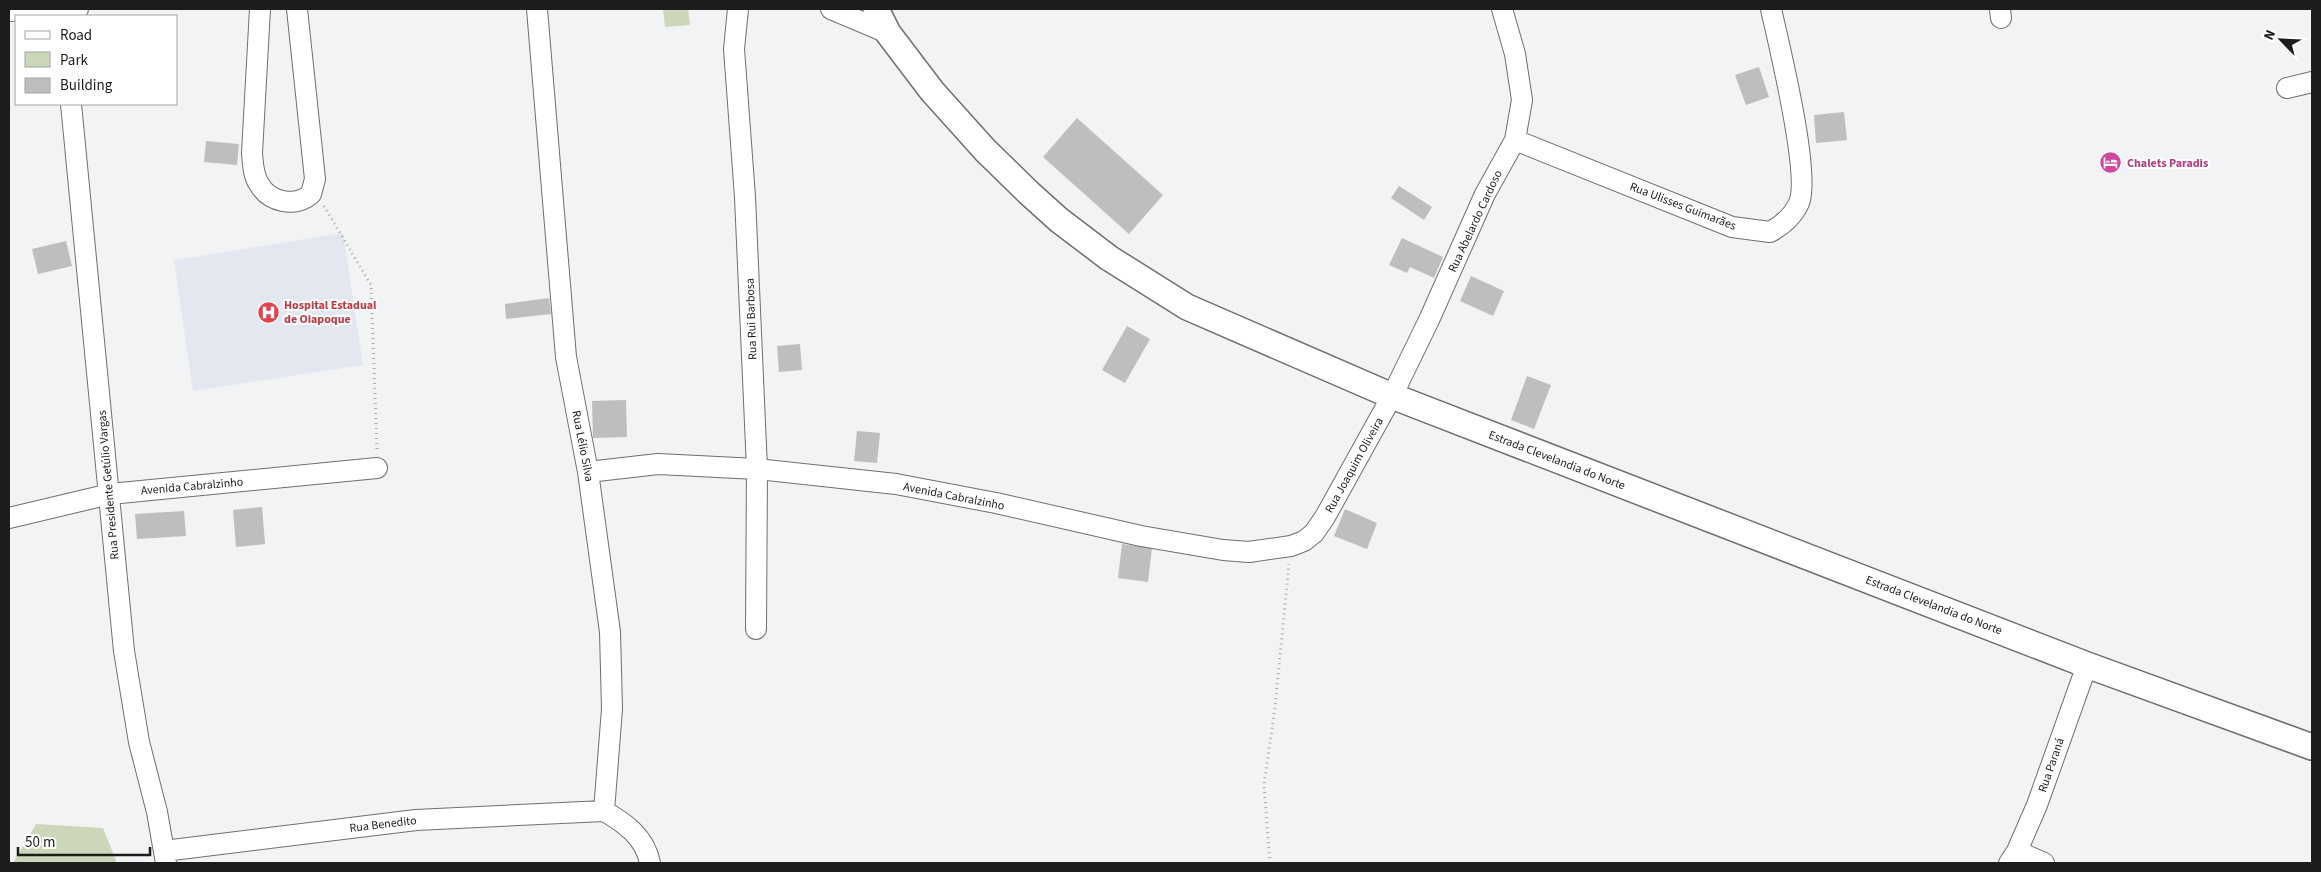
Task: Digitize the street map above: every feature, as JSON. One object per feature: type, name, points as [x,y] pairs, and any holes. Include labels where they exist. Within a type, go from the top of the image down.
[{"type":"street","points":[[9,11],[34,9]]},
{"type":"street","points":[[260,9],[252,153],[254,172],[258,184],[266,193],[283,201],[299,201],[306,198],[314,188],[315,170],[297,9]]},
{"type":"street","name":"Rua Lélio Silva","points":[[537,9],[566,357],[588,472],[610,632],[613,684],[604,811]]},
{"type":"street","name":"Rua Rui Barbosa","points":[[738,9],[734,49],[746,196],[757,469],[756,629]]},
{"type":"street","points":[[831,9],[888,33]]},
{"type":"street","name":"Estrada Clevelandia do Norte","points":[[876,9],[888,33],[932,91],[985,150],[1059,220],[1110,258],[1187,307],[1392,396],[2087,665],[2312,747]]},
{"type":"street","name":"Rua Abelardo Cardoso","points":[[1392,396],[1429,320],[1484,194],[1515,140],[1522,100],[1515,54],[1502,9]]},
{"type":"street","name":"Rua Ulisses Guimarães","points":[[1515,140],[1732,227],[1770,232],[1788,220],[1799,202],[1801,172],[1797,138],[1771,9]]},
{"type":"street","points":[[2287,88],[2312,82]]},
{"type":"street","name":"Rua Presidente Getúlio Vargas","points":[[70,105],[124,651],[138,742],[158,812],[165,857]]},
{"type":"street","name":"Rua Joaquim Oliveira","points":[[1314,533],[1336,498],[1392,396]]},
{"type":"street","name":"Avenida Cabralzinho","points":[[588,472],[658,464],[757,469],[896,484],[996,503],[1140,536],[1224,550],[1249,552],[1291,546],[1304,541],[1314,533]]},
{"type":"street","name":"Avenida Cabralzinho","points":[[9,518],[110,494],[377,468]]},
{"type":"street","name":"Rua Paraná","points":[[2013,857],[2037,805],[2087,665]]},
{"type":"street","points":[[604,811],[622,821],[636,834],[650,863]]},
{"type":"street","name":"Rua Benedito","points":[[165,857],[416,820],[604,811]]},
{"type":"street","points":[[2013,857],[2044,863]]},
{"type":"path","points":[[314,188],[371,286],[377,468]]},
{"type":"path","points":[[1270,863],[1264,785],[1275,707],[1291,546]]},
{"type":"shaded area","name":"Hospital Estadual de Oiapoque","points":[[343,233],[363,365],[193,391],[174,260]]},
{"type":"green space","points":[[663,9],[688,9],[690,25],[665,27]]},
{"type":"green space","points":[[36,824],[103,828],[117,863],[13,863]]},
{"type":"building","points":[[1759,67],[1769,97],[1746,105],[1735,75]]},
{"type":"building","points":[[1844,112],[1847,140],[1816,143],[1814,115]]},
{"type":"building","points":[[1077,118],[1163,195],[1129,234],[1043,157]]},
{"type":"building","points":[[206,141],[239,144],[237,165],[204,162]]},
{"type":"building","points":[[1399,186],[1432,207],[1424,220],[1391,198]]},
{"type":"building","points":[[1402,238],[1443,257],[1434,278],[1410,267],[1407,273],[1389,265]]},
{"type":"building","points":[[66,241],[72,266],[38,274],[32,249]]},
{"type":"building","points":[[1471,276],[1504,291],[1493,316],[1460,301]]},
{"type":"building","points":[[549,298],[551,314],[506,319],[505,304]]},
{"type":"building","points":[[1127,326],[1150,339],[1125,383],[1102,370]]},
{"type":"building","points":[[800,344],[802,370],[779,372],[777,346]]},
{"type":"building","points":[[1527,376],[1551,385],[1534,429],[1511,420]]},
{"type":"building","points":[[626,400],[627,437],[593,438],[592,401]]},
{"type":"building","points":[[857,431],[880,433],[877,463],[854,461]]},
{"type":"building","points":[[262,507],[265,544],[236,547],[233,510]]},
{"type":"building","points":[[1345,509],[1377,523],[1367,549],[1334,536]]},
{"type":"building","points":[[184,511],[186,536],[137,539],[135,514]]},
{"type":"building","points":[[1122,544],[1152,548],[1148,582],[1118,578]]},
{"type":"place","name":"Chalets Paradis","points":[[2111,163]]},
{"type":"place","name":"Hospital Estadual de Oiapoque","points":[[268,312]]}]
